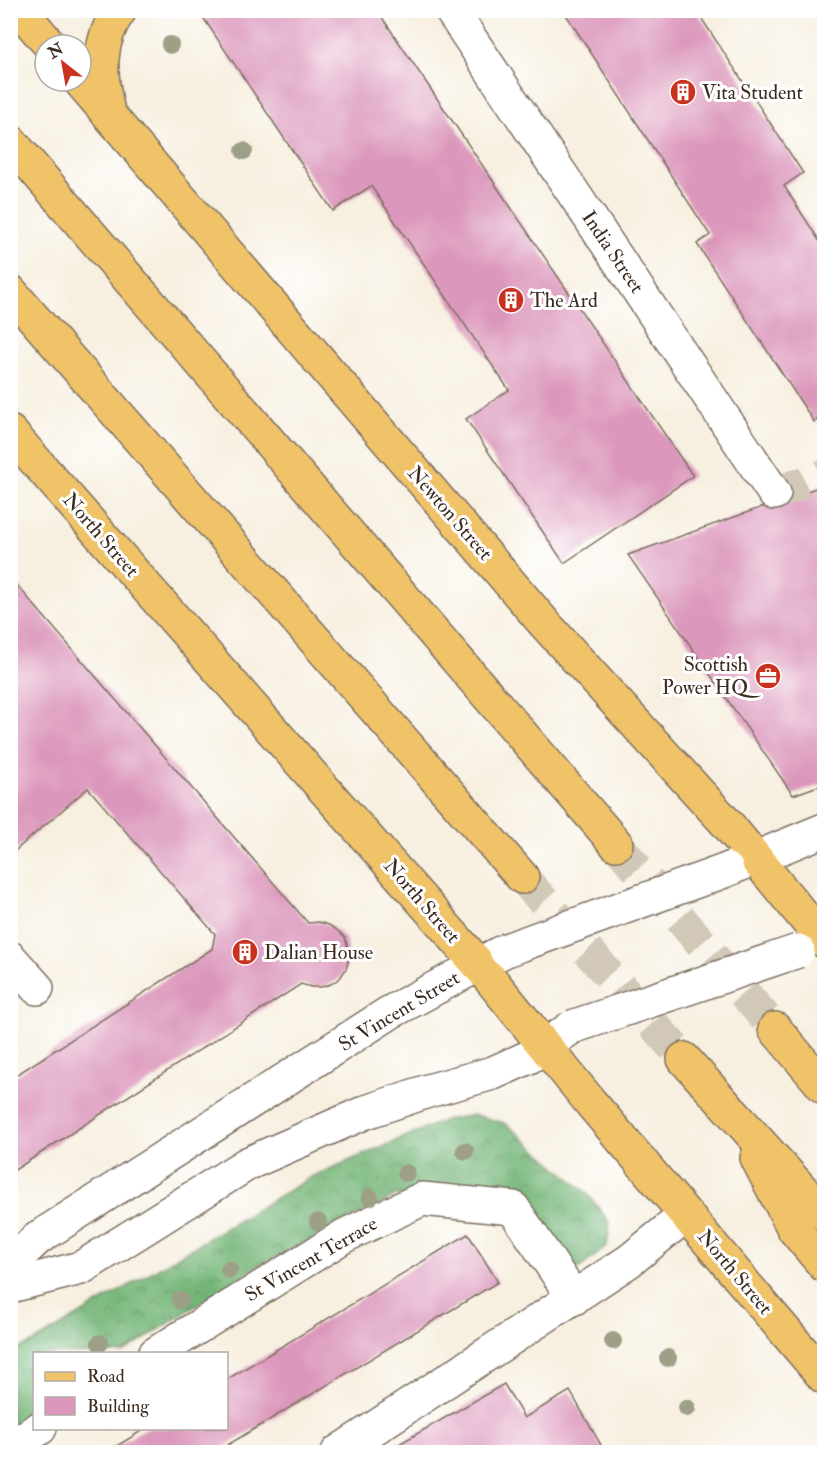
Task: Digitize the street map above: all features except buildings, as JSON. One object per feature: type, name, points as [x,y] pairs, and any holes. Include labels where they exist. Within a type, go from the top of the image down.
[{"type":"main road","points":[[20,10],[40,33]]},
{"type":"main road","points":[[108,113],[100,65],[104,44],[120,10]]},
{"type":"main road","name":"Newton Street","points":[[90,93],[545,624],[757,858],[817,942]]},
{"type":"main road","points":[[10,141],[616,844]]},
{"type":"main road","points":[[10,291],[522,878]]},
{"type":"main road","name":"North Street","points":[[10,432],[492,957],[546,1047],[825,1377]]},
{"type":"main road","points":[[775,1029],[825,1087]]},
{"type":"main road","points":[[684,1059],[825,1214]]},
{"type":"main road","points":[[734,1115],[795,1229],[825,1265]]},
{"type":"street","name":"India Street","points":[[451,10],[774,493]]},
{"type":"street","name":"St Vincent Street","points":[[10,1264],[38,1238],[389,1013],[492,957],[727,870],[825,830]]},
{"type":"street","points":[[10,1286],[81,1268],[247,1164],[366,1112],[428,1091],[493,1073],[546,1047],[572,1027],[817,942]]},
{"type":"street","points":[[10,958],[37,988]]},
{"type":"street","name":"St Vincent Terrace","points":[[157,1352],[344,1236],[422,1199],[513,1208],[574,1298]]},
{"type":"street","points":[[338,1452],[574,1298],[629,1260],[686,1215]]},
{"type":"street","points":[[10,1448],[37,1430]]},
{"type":"green space","points":[[474,1115],[505,1123],[587,1193],[610,1223],[607,1246],[579,1269],[565,1264],[514,1198],[395,1196],[251,1270],[125,1352],[33,1352],[33,1412],[11,1426],[11,1352],[34,1342],[313,1176],[445,1120]]},
{"type":"tunnel","points":[[774,493],[824,476]]},
{"type":"tunnel","points":[[616,844],[775,1029]]},
{"type":"tunnel","points":[[522,877],[684,1059]]},
{"type":"place","name":"Vita Student","points":[[683,92]]},
{"type":"place","name":"The Ard","points":[[511,300]]},
{"type":"place","name":"Scottish Power HQ","points":[[768,676]]},
{"type":"place","name":"Dalian House","points":[[245,952]]}]
